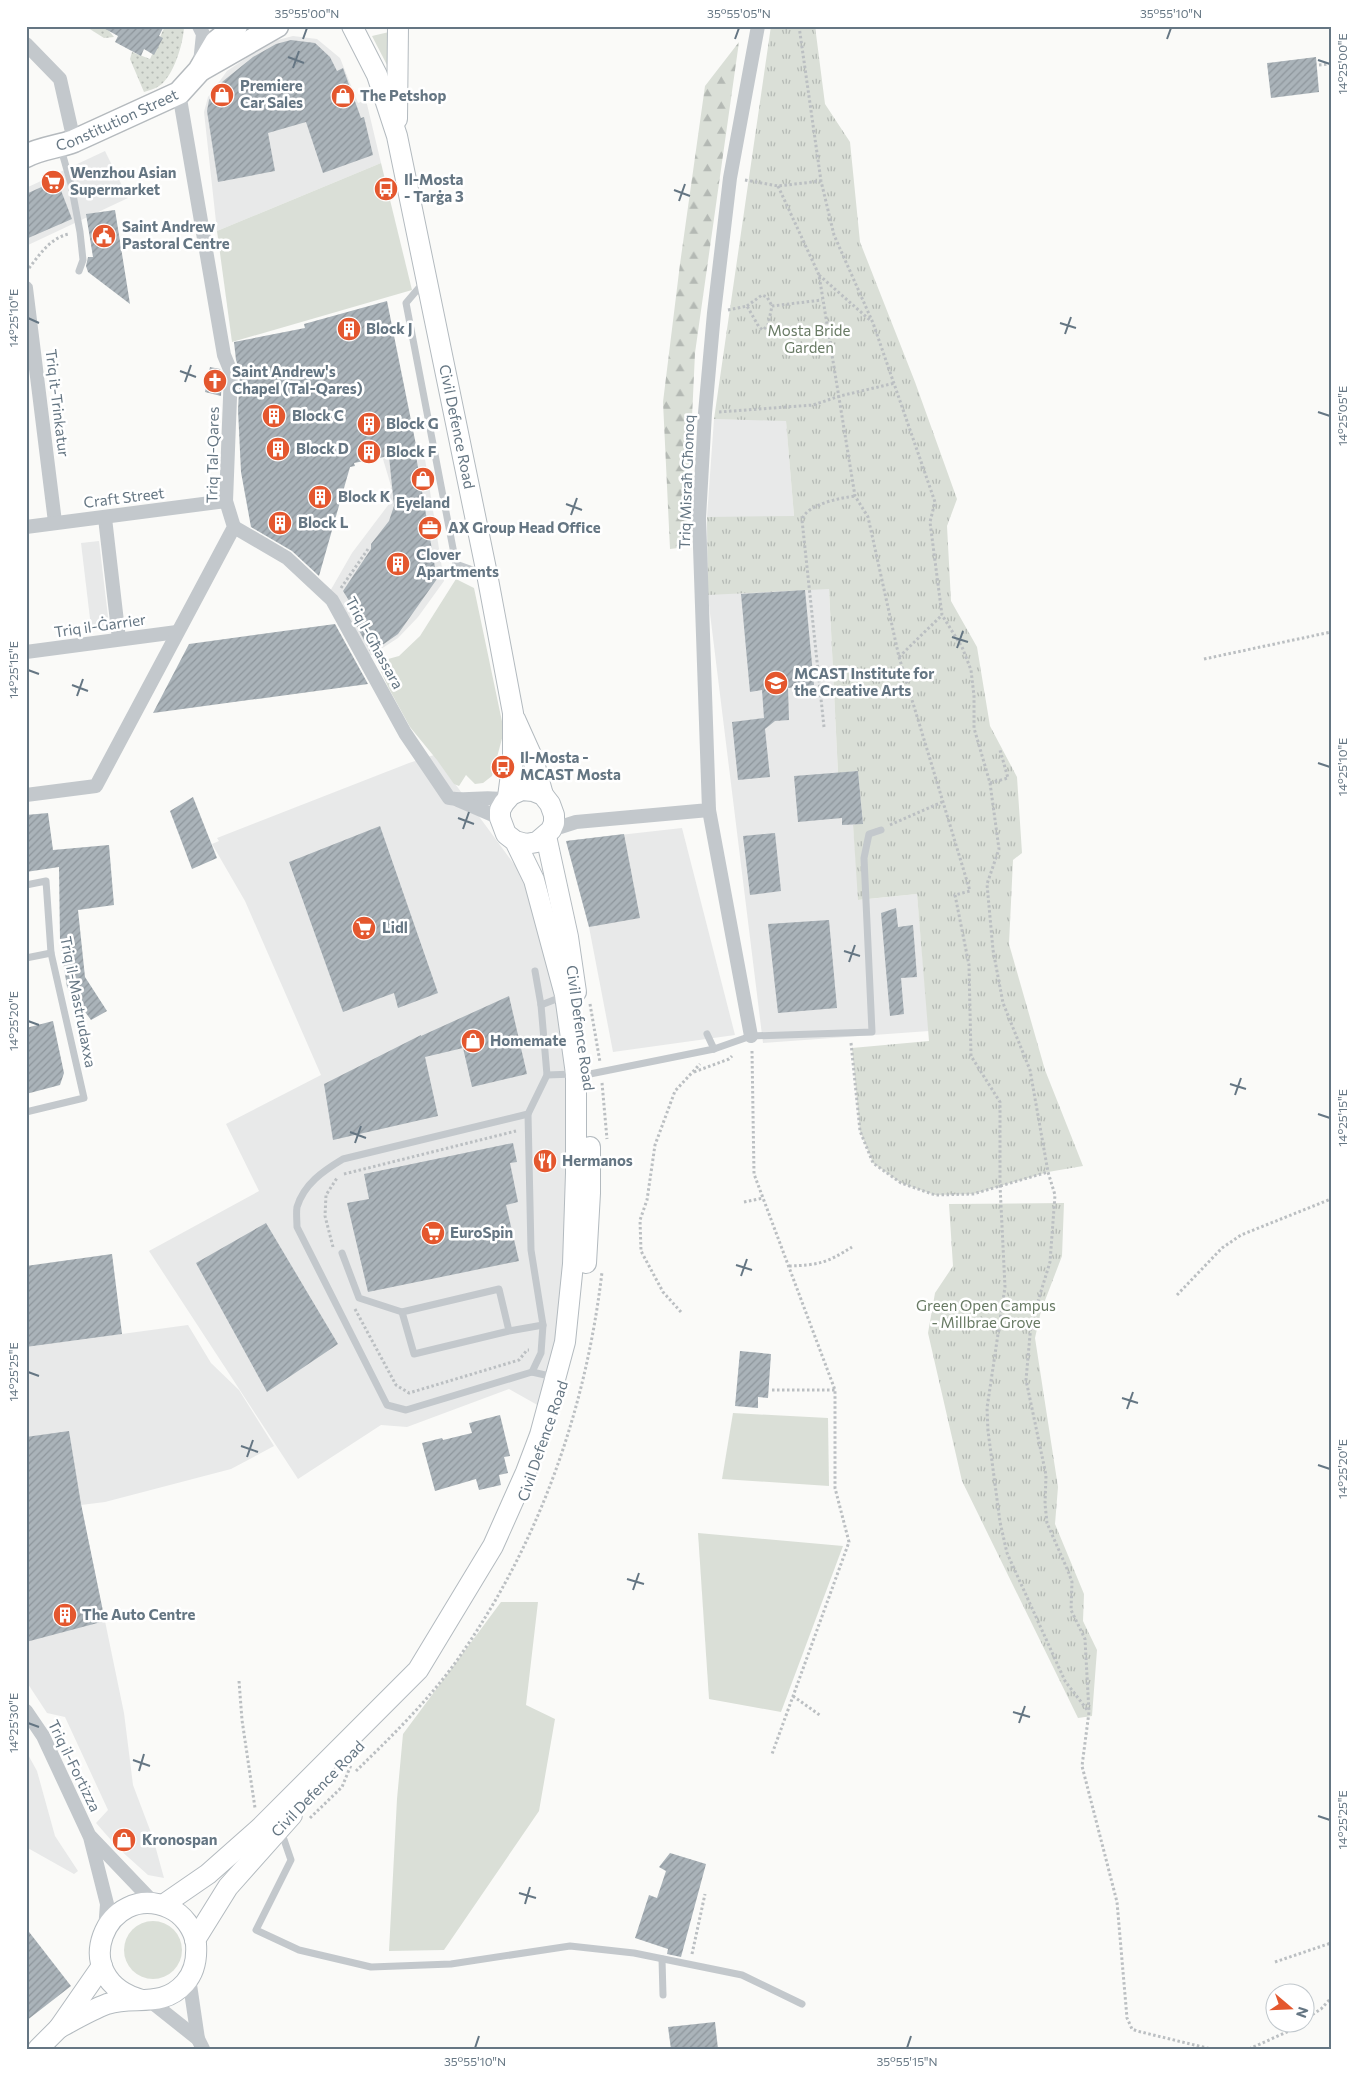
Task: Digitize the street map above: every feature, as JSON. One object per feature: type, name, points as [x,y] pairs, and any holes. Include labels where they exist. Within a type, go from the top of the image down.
[{"type":"main road","name":"Constitution Street","points":[[26,156],[37,150],[67,144],[179,93],[198,71],[220,34],[236,26]]},
{"type":"main road","name":"Constitution Street","points":[[198,71],[277,26]]},
{"type":"main road","name":"Civil Defence Road","points":[[59,2028],[108,2004],[165,1998],[178,1990],[189,1978],[195,1966],[196,1940],[228,1887],[376,1711],[418,1670],[493,1546],[526,1472],[540,1435],[565,1342],[573,1264],[576,1173],[583,1074],[565,996],[534,880],[515,842],[506,834],[504,805],[513,758],[512,713],[487,574],[428,279],[397,136],[377,75],[352,26]]},
{"type":"main road","name":"Civil Defence Road","points":[[397,136],[398,26]]},
{"type":"main road","name":"Civil Defence Road","points":[[105,1931],[112,1920],[121,1912],[132,1906],[158,1904],[208,1874],[274,1830],[430,1674],[502,1550],[533,1478],[583,1347],[590,1193],[583,1074],[568,936],[548,833],[554,823],[533,759],[512,713]]},
{"type":"main road","points":[[504,805],[522,790],[533,791],[547,800]]},
{"type":"main road","points":[[515,842],[526,844],[537,842],[548,833]]},
{"type":"main road","points":[[158,1904],[174,1910],[184,1918],[196,1940]]},
{"type":"main road","points":[[105,1931],[101,1942],[102,1966],[108,1979],[117,1989],[129,1996],[146,2000]]},
{"type":"main road","name":"Civil Defence Road","points":[[38,2049],[59,2028],[102,1966]]},
{"type":"street","points":[[198,71],[203,34],[200,26]]},
{"type":"street","name":"Triq Misraħ Għonoq","points":[[751,1036],[709,810],[699,518],[705,413],[714,313],[730,178],[758,26]]},
{"type":"street","points":[[26,44],[60,79],[67,144]]},
{"type":"street","name":"Triq Tal-Qares","points":[[179,93],[224,355],[231,372],[226,501],[234,527]]},
{"type":"street","name":"Triq it-Trinkatur","points":[[26,288],[55,522]]},
{"type":"street","name":"Craft Street","points":[[26,527],[226,501]]},
{"type":"street","points":[[105,518],[119,639]]},
{"type":"street","points":[[26,795],[96,786],[234,527]]},
{"type":"street","name":"Triq l-Għassara","points":[[234,527],[287,558],[332,600],[405,733],[453,799],[493,797],[504,805]]},
{"type":"street","name":"Triq il-Ġarrier","points":[[26,652],[177,632]]},
{"type":"street","points":[[547,800],[576,822]]},
{"type":"street","points":[[548,833],[576,822],[709,810]]},
{"type":"street","name":"Triq il-Fortizza","points":[[26,1711],[43,1736],[90,1837],[107,1904],[105,1931]]},
{"type":"street","name":"Triq il-Fortizza","points":[[90,1837],[158,1904]]},
{"type":"street","points":[[189,1978],[200,2044]]},
{"type":"street","points":[[146,2000],[200,2044]]},
{"type":"lane","points":[[67,144],[84,260],[78,271]]},
{"type":"lane","name":"Civil Defence Road","points":[[428,279],[406,302],[456,564],[487,574]]},
{"type":"lane","points":[[547,1075],[583,1074],[714,1049],[751,1036],[872,1032],[864,858],[869,834],[880,830]]},
{"type":"lane","name":"Triq il-Mastrudaxxa","points":[[26,885],[46,881],[51,953],[84,1098],[26,1112]]},
{"type":"lane","points":[[26,958],[51,953]]},
{"type":"lane","points":[[532,1372],[541,1353],[543,1325],[531,1250],[528,1114],[547,1075],[541,1005],[535,971]]},
{"type":"lane","points":[[541,1005],[565,996]]},
{"type":"lane","points":[[707,1034],[714,1049]]},
{"type":"lane","points":[[528,1114],[343,1160],[322,1171],[308,1186],[297,1207],[297,1227],[387,1405],[406,1410],[532,1372],[555,1378]]},
{"type":"lane","points":[[338,1252],[358,1298],[402,1312],[499,1289],[509,1331]]},
{"type":"lane","points":[[402,1312],[414,1354],[509,1331],[543,1325]]},
{"type":"lane","points":[[274,1830],[291,1860],[256,1930],[299,1950],[371,1967],[451,1964],[570,1946],[634,1953],[742,1975],[802,2004]]},
{"type":"lane","points":[[662,1959],[663,1995]]},
{"type":"path","points":[[799,26],[821,181],[834,235],[873,323],[935,502],[930,522],[942,615],[962,647],[968,661],[974,696],[974,728],[990,783],[999,849],[987,884],[993,950],[1004,1003],[1030,1070],[1048,1172],[1055,1195],[1050,1262],[1031,1324],[1026,1380],[1046,1475],[1045,1514],[1072,1582],[1071,1610],[1085,1639],[1088,1712],[1082,1766],[1117,1902],[1130,2024],[1132,2029],[1137,2031],[1211,2049]]},
{"type":"path","points":[[1318,65],[1331,64]]},
{"type":"path","points":[[730,178],[778,186],[821,181]]},
{"type":"path","points":[[778,186],[819,275],[856,496],[868,518],[899,657],[970,892],[956,895],[970,965],[971,1056],[1000,1102],[1000,1185],[1005,1287],[987,1415],[1000,1522],[1008,1552],[1065,1681],[1088,1712]]},
{"type":"path","points":[[26,272],[45,248],[58,236],[80,232]]},
{"type":"path","points":[[819,275],[873,323]]},
{"type":"path","points":[[714,313],[747,306],[762,295],[767,296],[772,306],[768,325],[763,330],[759,328],[747,306]]},
{"type":"path","points":[[772,306],[822,300]]},
{"type":"path","points":[[705,413],[813,405],[840,396],[895,383]]},
{"type":"path","points":[[824,727],[802,520],[808,511],[834,499],[856,496]]},
{"type":"path","points":[[332,600],[368,549]]},
{"type":"path","points":[[899,657],[942,615]]},
{"type":"path","points":[[1204,659],[1331,632]]},
{"type":"path","points":[[990,783],[1008,778],[1000,750]]},
{"type":"path","points":[[880,830],[942,802]]},
{"type":"path","points":[[585,1000],[590,1036]]},
{"type":"path","points":[[851,1032],[860,1131],[873,1163],[901,1183],[935,1195],[973,1194],[1048,1172]]},
{"type":"path","points":[[751,1036],[754,1174],[835,1390],[835,1488],[849,1542],[772,1754]]},
{"type":"path","points":[[681,1312],[663,1292],[641,1251],[640,1220],[647,1200],[655,1144],[675,1091],[714,1049]]},
{"type":"path","points":[[338,1252],[325,1216],[326,1195],[339,1175],[516,1132]]},
{"type":"path","points":[[744,1202],[763,1198]]},
{"type":"path","points":[[1177,1295],[1222,1248],[1241,1234],[1331,1199]]},
{"type":"path","points":[[789,1266],[817,1265],[852,1247]]},
{"type":"path","points":[[352,1304],[396,1385],[409,1393],[519,1360],[527,1350],[541,1353]]},
{"type":"path","points":[[772,1390],[835,1390]]},
{"type":"path","points":[[239,1681],[242,1720],[255,1810],[274,1830],[308,1820],[342,1787],[350,1767],[356,1760]]},
{"type":"path","points":[[793,1696],[821,1716]]},
{"type":"path","points":[[690,1964],[705,1894]]},
{"type":"path","points":[[1276,1962],[1331,1943]]},
{"type":"path","points":[[1314,2014],[1331,1998]]},
{"type":"path","points":[[1249,2049],[1287,2032]]},
{"type":"shaded area","points":[[293,36],[317,39],[340,58],[358,103],[366,100],[381,163],[217,231],[204,112],[208,97],[227,71],[270,42]]},
{"type":"shaded area","points":[[105,151],[128,198],[26,246],[26,188]]},
{"type":"shaded area","name":"MCAST Institute for the Creative Arts","points":[[714,419],[786,420],[794,516],[829,589],[838,773],[858,771],[863,824],[853,825],[859,900],[917,894],[929,1031],[763,1043],[706,581],[707,517]]},
{"type":"shaded area","name":"Clover Apartments","points":[[423,446],[444,581],[418,617],[398,638],[370,656],[329,593],[352,553],[389,504],[391,486],[383,459]]},
{"type":"shaded area","points":[[99,541],[109,625],[91,627],[81,543]]},
{"type":"shaded area","points":[[434,755],[533,890],[553,979],[573,1097],[560,1320],[541,1407],[509,1389],[407,1427],[381,1425],[298,1479],[149,1251],[259,1191],[226,1124],[321,1075],[245,901],[212,844],[219,841],[217,838]]},
{"type":"shaded area","points":[[682,828],[735,1035],[613,1052],[589,927],[566,841]]},
{"type":"shaded area","points":[[188,1325],[211,1363],[239,1390],[274,1446],[231,1469],[105,1502],[81,1505],[124,1713],[133,1785],[153,1838],[164,1878],[148,1875],[118,1848],[96,1823],[108,1810],[65,1717],[47,1713],[26,1681],[26,1347]]},
{"type":"shaded area","points":[[26,1751],[37,1771],[55,1836],[78,1871],[74,1874],[26,1847]]},
{"type":"green space","points":[[85,26],[105,26],[114,37],[104,38]]},
{"type":"green space","points":[[165,26],[184,26],[180,50],[169,76],[164,82],[144,92],[130,59],[132,52],[150,59]]},
{"type":"green space","name":"Mosta Bride Garden","points":[[771,26],[815,26],[825,104],[850,142],[860,242],[915,382],[957,499],[947,526],[951,601],[977,647],[990,726],[1017,777],[1022,853],[1013,860],[1009,944],[1045,1070],[1083,1166],[1048,1172],[973,1194],[935,1195],[901,1183],[873,1163],[860,1131],[852,1048],[929,1041],[917,894],[858,900],[853,825],[863,823],[858,771],[838,773],[829,589],[708,595],[707,517],[794,516],[786,421],[714,419]]},
{"type":"green space","points":[[389,32],[387,65],[372,36]]},
{"type":"green space","points":[[739,42],[695,353],[686,547],[670,549],[663,402],[680,264],[705,86]]},
{"type":"green space","points":[[381,163],[412,290],[232,342],[217,231]]},
{"type":"green space","points":[[456,579],[474,588],[504,731],[492,776],[483,783],[475,784],[466,775],[459,786],[454,784],[410,727],[388,687],[377,662],[399,656],[420,636]]},
{"type":"green space","name":"Green Open Campus - Millbrae Grove","points":[[1064,1203],[1062,1256],[1041,1311],[1035,1338],[1058,1487],[1055,1524],[1084,1594],[1083,1621],[1097,1650],[1092,1716],[1078,1718],[962,1481],[928,1333],[935,1293],[953,1266],[949,1204]]},
{"type":"green space","points":[[733,1413],[828,1418],[829,1486],[722,1479]]},
{"type":"green space","points":[[698,1533],[843,1546],[781,1712],[709,1699]]},
{"type":"green space","points":[[501,1602],[538,1602],[526,1705],[555,1719],[539,1811],[444,1950],[389,1951],[397,1799],[403,1734]]},
{"type":"green space","points":[[147,1921],[159,1921],[174,1929],[182,1944],[182,1956],[174,1971],[159,1979],[147,1979],[132,1971],[124,1956],[124,1944],[132,1929]]},
{"type":"building","points":[[100,26],[164,26],[159,36],[163,38],[154,55],[144,49],[141,56],[115,42],[118,36]]},
{"type":"building","points":[[291,40],[315,43],[330,57],[337,71],[343,68],[361,118],[364,117],[373,155],[323,173],[306,122],[268,133],[275,171],[218,182],[207,111],[209,100],[222,82],[253,57],[276,44]]},
{"type":"building","points":[[1316,57],[1319,92],[1271,98],[1267,63]]},
{"type":"building","points":[[57,180],[72,219],[26,239],[26,194]]},
{"type":"building","name":"Saint Andrew Pastoral Centre","points":[[115,210],[130,304],[88,272],[86,266],[88,257],[93,257],[86,214]]},
{"type":"building","points":[[387,301],[417,450],[415,450],[437,579],[398,634],[371,653],[354,621],[361,620],[343,591],[371,549],[371,544],[389,521],[394,506],[389,456],[354,463],[355,466],[350,467],[319,576],[292,551],[251,527],[241,472],[238,410],[240,372],[236,360],[234,342],[305,328],[304,324]]},
{"type":"building","name":"Saint Andrew's Chapel (Tal-Qares)","points":[[210,367],[220,369],[222,374],[221,396],[205,392]]},
{"type":"building","points":[[805,590],[814,685],[788,688],[789,720],[775,721],[765,729],[770,777],[738,780],[732,722],[764,718],[762,690],[750,692],[741,594]]},
{"type":"building","points":[[335,624],[368,684],[153,713],[189,644]]},
{"type":"building","points":[[858,771],[863,824],[842,825],[842,818],[798,822],[794,776]]},
{"type":"building","points":[[193,797],[217,858],[192,869],[170,811]]},
{"type":"building","points":[[48,813],[53,850],[109,845],[114,905],[78,910],[85,977],[107,1011],[91,1020],[67,987],[60,941],[59,867],[26,872],[26,815]]},
{"type":"building","name":"Lidl","points":[[380,826],[438,993],[398,1008],[394,993],[343,1012],[289,862]]},
{"type":"building","points":[[775,833],[781,891],[750,895],[743,836]]},
{"type":"building","points":[[624,834],[640,918],[589,927],[566,841]]},
{"type":"building","points":[[896,908],[898,927],[913,925],[917,977],[901,978],[904,1014],[890,1016],[881,913]]},
{"type":"building","points":[[829,920],[837,1008],[778,1013],[768,924]]},
{"type":"building","points":[[509,996],[527,1074],[472,1087],[463,1048],[425,1057],[438,1116],[333,1140],[324,1084],[421,1035]]},
{"type":"building","points":[[53,1021],[64,1073],[60,1085],[26,1094],[26,1028]]},
{"type":"building","name":"EuroSpin","points":[[513,1143],[517,1162],[510,1163],[518,1202],[506,1205],[519,1261],[368,1292],[347,1203],[369,1199],[364,1174]]},
{"type":"building","points":[[266,1223],[338,1344],[267,1392],[196,1263]]},
{"type":"building","points":[[112,1254],[122,1334],[26,1347],[26,1266]]},
{"type":"building","points":[[740,1351],[771,1354],[768,1398],[758,1397],[758,1408],[735,1406]]},
{"type":"building","points":[[500,1415],[510,1456],[504,1457],[508,1473],[499,1475],[501,1485],[479,1490],[476,1479],[435,1491],[422,1443],[472,1433],[469,1423]]},
{"type":"building","points":[[69,1431],[81,1504],[105,1621],[26,1642],[26,1437]]},
{"type":"building","points":[[670,1853],[706,1864],[681,1957],[667,1954],[668,1949],[635,1938],[649,1895],[657,1898],[666,1871],[659,1867]]},
{"type":"building","points":[[26,1928],[71,1986],[26,2021]]},
{"type":"building","points":[[715,2022],[718,2049],[671,2049],[668,2027]]},
{"type":"place","name":"Premiere Car Sales","points":[[222,95]]},
{"type":"place","name":"The Petshop","points":[[343,96]]},
{"type":"place","name":"Wenzhou Asian Supermarket","points":[[53,182]]},
{"type":"place","name":"Il-Mosta - Tarġa 3","points":[[386,189]]},
{"type":"place","name":"Saint Andrew Pastoral Centre","points":[[104,236]]},
{"type":"place","name":"Block J","points":[[349,329]]},
{"type":"place","name":"Saint Andrew's Chapel (Tal-Qares)","points":[[215,381]]},
{"type":"place","name":"Block C","points":[[274,416]]},
{"type":"place","name":"Block G","points":[[369,424]]},
{"type":"place","name":"Block D","points":[[278,449]]},
{"type":"place","name":"Block F","points":[[369,452]]},
{"type":"place","name":"Eyeland","points":[[423,479]]},
{"type":"place","name":"Block K","points":[[320,497]]},
{"type":"place","name":"Block L","points":[[280,523]]},
{"type":"place","name":"AX Group Head Office","points":[[430,528]]},
{"type":"place","name":"Clover Apartments","points":[[398,564]]},
{"type":"place","name":"MCAST Institute for the Creative Arts","points":[[776,683]]},
{"type":"place","name":"Il-Mosta - MCAST Mosta","points":[[503,767]]},
{"type":"place","name":"Lidl","points":[[364,928]]},
{"type":"place","name":"Homemate","points":[[473,1041]]},
{"type":"place","name":"Hermanos","points":[[545,1161]]},
{"type":"place","name":"EuroSpin","points":[[433,1233]]},
{"type":"place","name":"The Auto Centre","points":[[65,1615]]},
{"type":"place","name":"Kronospan","points":[[124,1840]]}]
